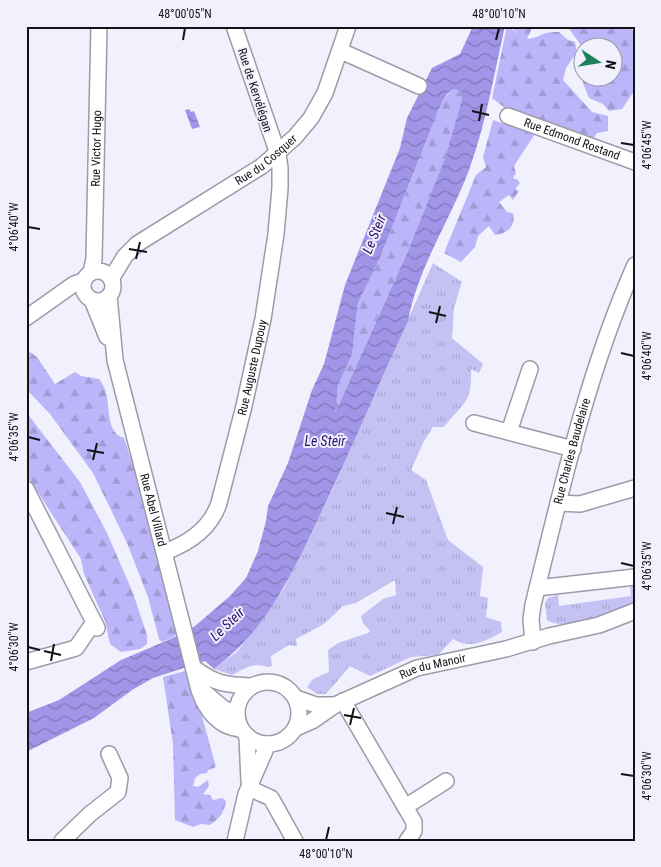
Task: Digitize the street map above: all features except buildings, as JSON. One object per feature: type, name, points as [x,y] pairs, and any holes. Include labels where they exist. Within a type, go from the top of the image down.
[{"type":"street","name":"Rue Victor Hugo","points":[[94,283],[99,26]]},
{"type":"street","name":"Rue de Kervélégan","points":[[234,26],[278,154]]},
{"type":"street","name":"Rue du Cosquer","points":[[26,318],[74,284],[94,283],[130,250],[278,154],[301,131],[315,113],[328,86],[348,26]]},
{"type":"street","points":[[341,51],[420,86]]},
{"type":"street","name":"Rue Edmond Rostand","points":[[508,116],[635,162]]},
{"type":"street","name":"Rue Auguste Dupouy","points":[[165,552],[188,540],[210,524],[224,489],[244,406],[272,267],[280,188],[278,154]]},
{"type":"street","name":"Rue Charles Baudelaire","points":[[534,642],[532,612],[558,503],[600,352],[635,265]]},
{"type":"street","name":"Rue Abel Villard","points":[[94,283],[102,301],[109,296],[113,352]]},
{"type":"street","name":"Rue Abel Villard","points":[[94,283],[198,683],[215,702],[242,726]]},
{"type":"street","points":[[509,432],[530,369]]},
{"type":"street","points":[[474,423],[573,449]]},
{"type":"street","points":[[26,488],[96,625],[76,648],[26,662]]},
{"type":"street","points":[[558,503],[580,504],[635,488]]},
{"type":"street","points":[[538,588],[635,577]]},
{"type":"street","name":"Rue du Manoir","points":[[296,728],[312,721],[339,703],[424,666],[534,642],[549,636],[607,623],[635,611]]},
{"type":"street","name":"Rue du Manoir","points":[[534,642],[552,642],[586,637],[635,621]]},
{"type":"street","points":[[194,668],[211,680],[222,684],[252,686]]},
{"type":"street","points":[[242,726],[257,742],[268,744],[285,740],[296,728],[300,713],[296,698],[287,687],[265,681],[252,686],[240,698],[242,726],[249,788]]},
{"type":"street","name":"Rue du Manoir","points":[[296,698],[316,705],[339,703]]},
{"type":"street","points":[[339,703],[416,828],[407,841]]},
{"type":"street","points":[[235,841],[249,788],[268,744]]},
{"type":"street","points":[[62,841],[90,814],[118,792],[120,778],[109,754]]},
{"type":"street","points":[[405,808],[446,781]]},
{"type":"street","points":[[249,788],[272,798],[295,841]]},
{"type":"green space","points":[[507,26],[520,35],[509,26],[533,26],[527,39],[549,32],[559,32],[568,40],[574,42],[574,56],[566,68],[563,80],[592,112],[608,116],[608,131],[597,133],[592,140],[542,123],[514,166],[516,173],[513,178],[520,183],[515,189],[519,191],[513,200],[509,195],[499,202],[507,212],[513,213],[512,225],[504,233],[495,235],[489,226],[478,236],[475,247],[461,262],[444,253],[476,175],[486,167],[483,157],[493,120],[508,125],[515,116],[492,98]]},
{"type":"green space","points":[[567,26],[629,26],[635,33],[635,90],[622,109],[609,111],[603,104],[589,98],[585,88],[624,88],[624,38],[576,38]]},
{"type":"green space","points":[[454,89],[462,93],[462,99],[445,158],[408,251],[334,415],[338,385],[352,355],[358,303],[379,260],[440,106],[447,95]]},
{"type":"green space","points":[[433,263],[462,282],[454,308],[452,338],[483,364],[479,373],[471,369],[470,389],[462,407],[444,427],[433,427],[424,441],[411,470],[426,480],[448,540],[483,567],[480,596],[488,598],[486,617],[501,622],[502,632],[484,641],[472,644],[466,644],[453,639],[438,655],[411,657],[370,676],[350,666],[326,694],[317,694],[307,687],[313,679],[329,672],[328,650],[338,643],[371,632],[363,623],[361,616],[383,599],[396,595],[395,580],[356,603],[343,606],[324,624],[296,639],[297,646],[289,645],[271,656],[272,666],[253,665],[232,675],[214,669],[237,652],[283,590],[333,489]]},
{"type":"green space","points":[[26,349],[37,357],[55,384],[75,372],[81,376],[99,379],[104,386],[110,421],[117,434],[124,438],[140,486],[178,630],[174,637],[162,642],[159,639],[148,597],[127,543],[93,473],[50,414],[26,389]]},
{"type":"green space","points":[[26,412],[80,482],[107,533],[133,593],[147,635],[147,644],[140,649],[121,652],[110,644],[105,621],[84,574],[81,559],[26,474]]},
{"type":"green space","points":[[630,584],[635,586],[633,604],[589,620],[565,624],[547,620],[545,603],[548,598],[558,595],[559,606],[631,596]]},
{"type":"green space","points":[[185,671],[195,691],[216,767],[195,778],[193,786],[198,787],[208,780],[209,786],[203,794],[210,795],[213,800],[222,798],[226,801],[223,812],[210,825],[201,824],[193,827],[175,820],[173,744],[163,677]]},
{"type":"water","name":"Le Steïr","points":[[473,26],[505,26],[485,117],[469,170],[419,282],[408,321],[331,491],[277,599],[249,636],[214,669],[205,661],[153,678],[132,690],[94,718],[26,752],[26,713],[59,700],[121,660],[173,638],[195,626],[230,596],[246,578],[258,551],[268,506],[288,463],[312,390],[324,364],[345,285],[400,148],[407,118],[432,68],[460,54]],"holes":[[[454,89],[462,93],[462,99],[445,158],[408,251],[335,413],[338,385],[352,355],[358,303],[379,260],[440,106],[447,94]]]},
{"type":"water","points":[[189,109],[191,112],[194,111],[200,127],[192,129],[185,110]]},
{"type":"water label","name":"Le Steir","points":[[374,234]]},
{"type":"water label","name":"Le Steir","points":[[227,624]]}]
